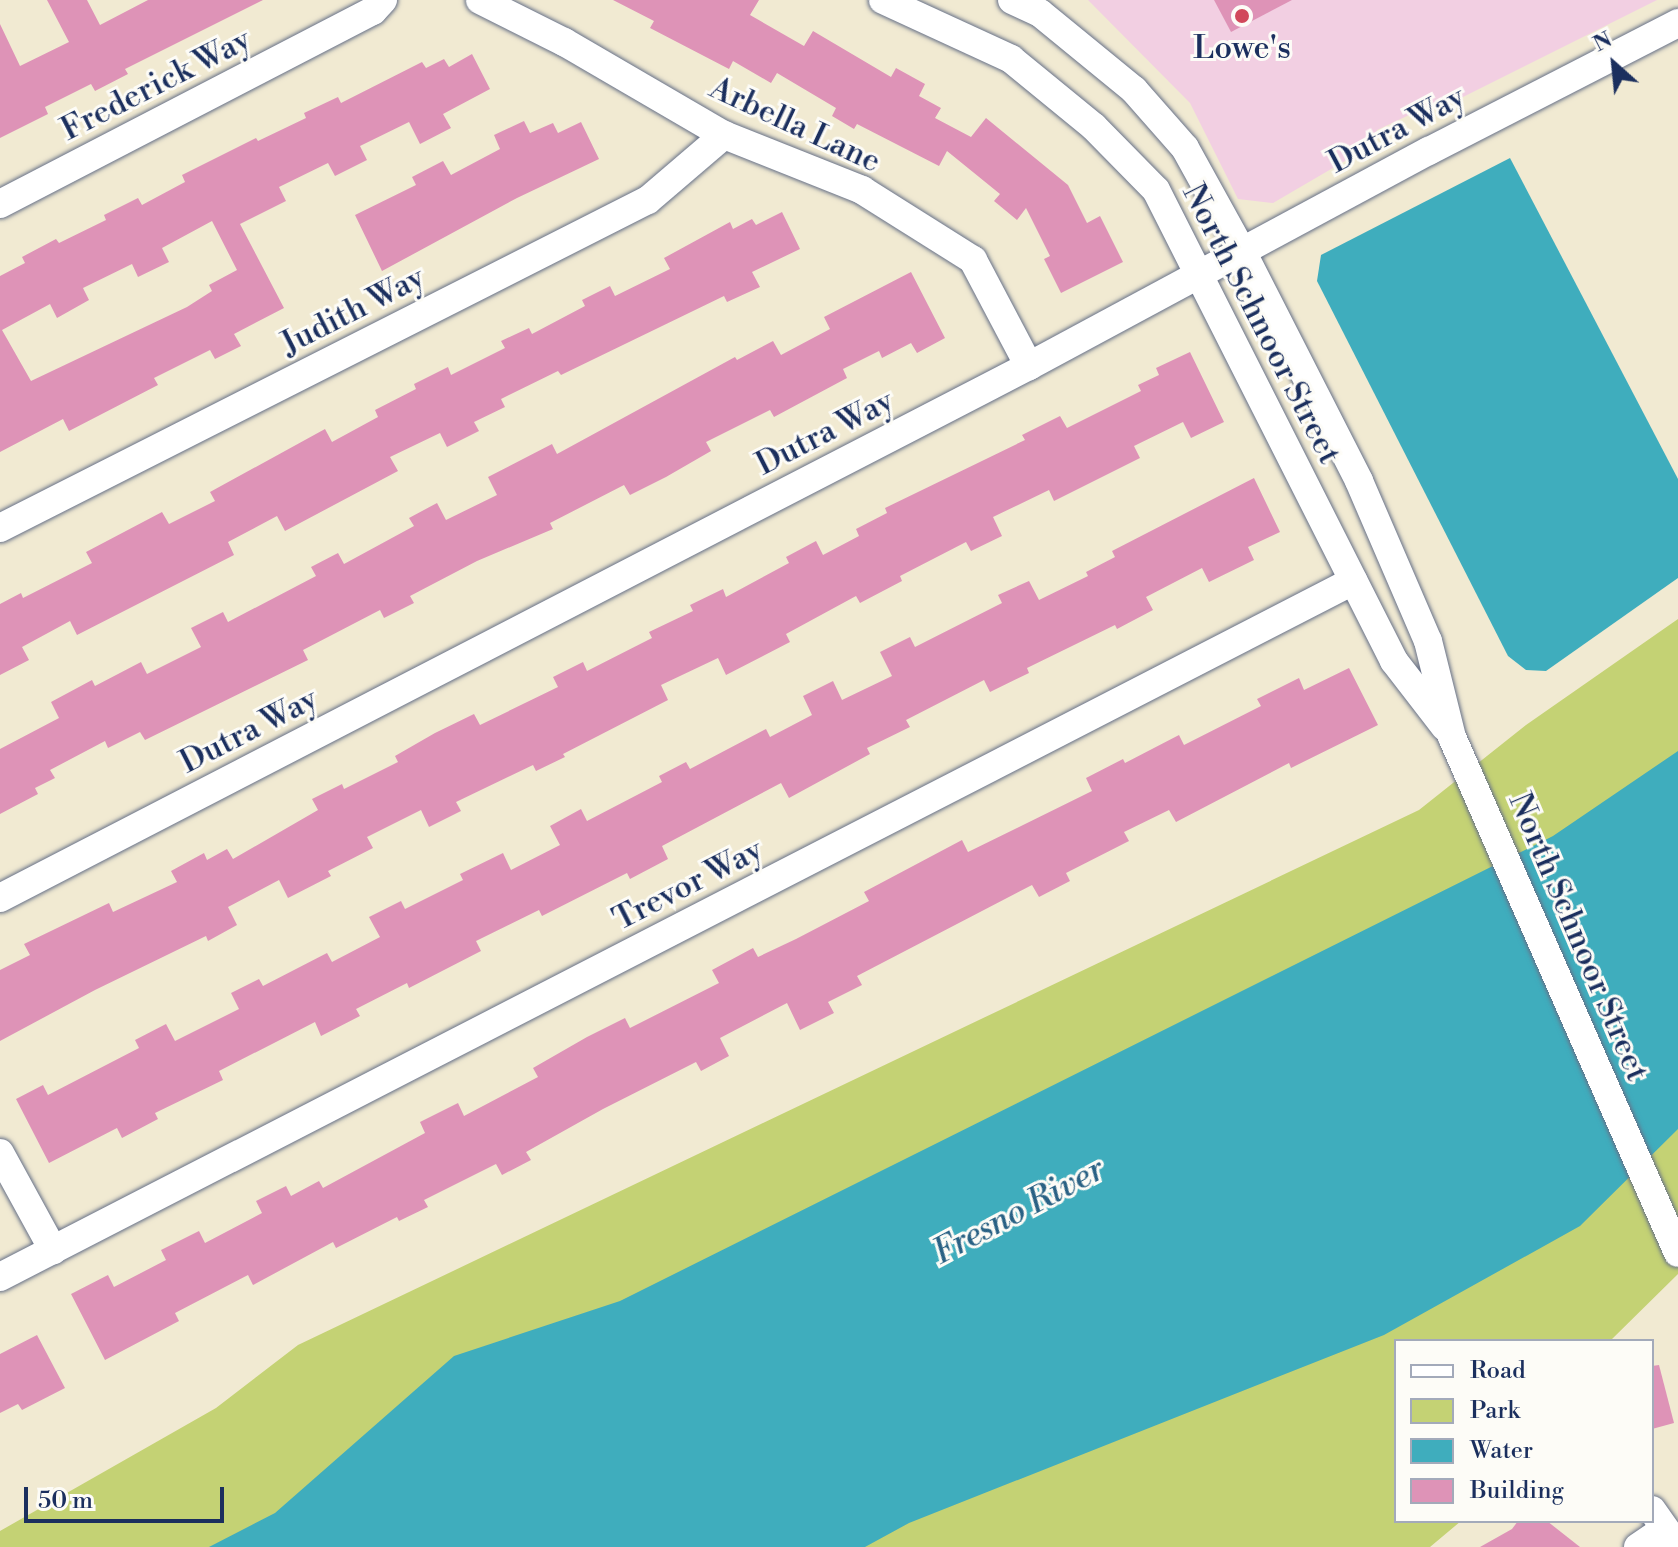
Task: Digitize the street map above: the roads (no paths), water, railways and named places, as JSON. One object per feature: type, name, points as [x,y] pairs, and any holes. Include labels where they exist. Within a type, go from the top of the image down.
[{"type":"street","name":"Frederick Way","points":[[0,204],[373,11],[383,0]]},
{"type":"street","name":"Arbella Lane","points":[[480,0],[564,42],[724,135],[862,190],[973,260],[1029,366]]},
{"type":"street","name":"North Schnoor Street","points":[[883,0],[1011,59],[1094,127],[1156,190],[1394,661],[1452,737]]},
{"type":"street","name":"North Schnoor Street","points":[[1012,0],[1040,13],[1134,90],[1185,148],[1243,253],[1359,481],[1422,626],[1452,737],[1677,1250]]},
{"type":"street","name":"Dutra Way","points":[[0,898],[1029,366],[1429,151],[1678,23]]},
{"type":"street","name":"Judith Way","points":[[0,528],[648,200],[724,135]]},
{"type":"street","name":"Trevor Way","points":[[0,1277],[1353,581]]},
{"type":"street","points":[[0,1153],[53,1250]]},
{"type":"street","points":[[1638,1547],[1665,1529]]},
{"type":"water","points":[[1510,158],[1678,479],[1678,578],[1546,671],[1526,670],[1508,656],[1317,281],[1321,255]]},
{"type":"water","name":"Fresno River","points":[[1678,751],[1678,1129],[1580,1226],[1384,1335],[909,1523],[865,1547],[209,1547],[275,1513],[454,1356],[620,1301],[1553,836]]},
{"type":"place","name":"Lowe's","points":[[1242,16]]}]
